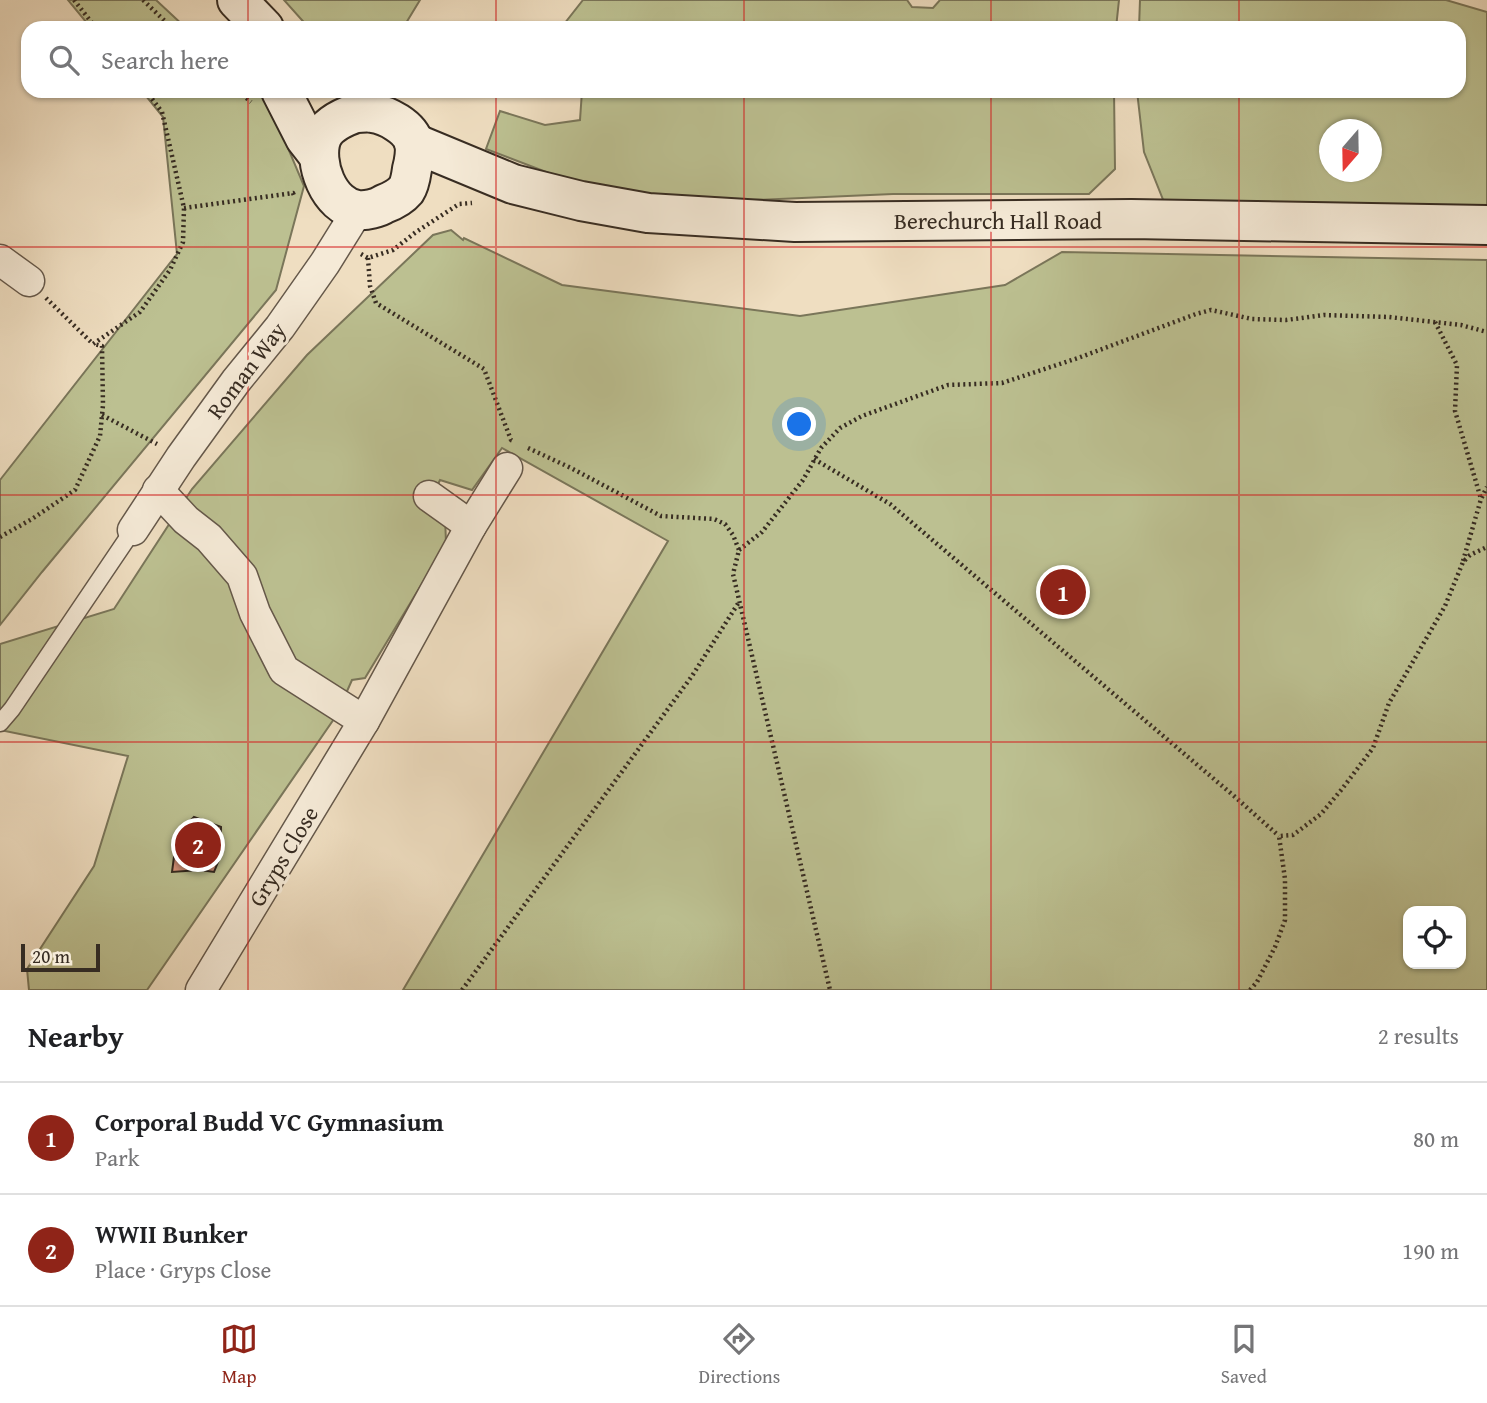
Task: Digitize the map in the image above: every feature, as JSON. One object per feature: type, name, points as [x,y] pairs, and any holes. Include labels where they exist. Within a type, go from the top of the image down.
[{"type":"street","points":[[285,98],[305,138],[319,156]]},
{"type":"street","points":[[337,104],[356,113],[382,116],[407,130],[414,142],[414,163],[407,189],[379,207],[358,210],[342,203],[333,195],[322,175],[319,156],[323,136],[332,124],[337,104]]},
{"type":"street","name":"Berechurch Hall Road","points":[[414,142],[513,184],[581,201],[648,213],[796,222],[1131,219],[1487,225]]},
{"type":"street","name":"Berechurch Hall Road","points":[[409,184],[513,184]]},
{"type":"street","name":"Roman Way","points":[[133,530],[181,457],[325,263],[358,210]]},
{"type":"street","points":[[0,260],[29,281]]},
{"type":"street","name":"Gryps Close","points":[[201,990],[365,721],[471,526],[507,468]]},
{"type":"street","points":[[158,490],[186,520],[209,538],[242,576],[255,613],[284,670],[365,721]]},
{"type":"street","points":[[429,496],[471,526]]},
{"type":"lane","points":[[0,723],[133,530]]},
{"type":"path","points":[[74,0],[90,21]]},
{"type":"path","points":[[143,0],[165,21]]},
{"type":"path","points":[[93,344],[140,312],[170,270],[183,243],[184,208],[162,111],[152,98]]},
{"type":"path","points":[[368,258],[370,286],[376,303],[485,369],[511,440],[571,468],[661,516],[714,519],[725,524],[733,535],[739,551],[733,574],[830,990]]},
{"type":"path","points":[[0,537],[75,490],[100,436],[102,346],[93,344],[29,281]]},
{"type":"path","points":[[739,551],[762,532],[803,480],[821,448],[841,428],[862,416],[948,385],[1002,383],[1210,310],[1252,319],[1286,320],[1324,315],[1389,317],[1461,325],[1487,332]]},
{"type":"path","points":[[1435,322],[1457,365],[1455,411],[1481,499]]},
{"type":"path","points":[[102,415],[181,457]]},
{"type":"path","points":[[814,459],[890,504],[1279,836],[1285,879],[1285,920],[1275,947],[1250,990]]},
{"type":"path","points":[[1279,836],[1293,835],[1321,814],[1373,748],[1389,703],[1445,606],[1463,562],[1487,487]]},
{"type":"path","points":[[1463,562],[1470,555],[1487,547]]},
{"type":"path","points":[[463,990],[692,676],[740,601]]},
{"type":"green space","points":[[68,0],[156,0],[178,21],[85,21]]},
{"type":"green space","points":[[284,0],[420,0],[407,21],[303,21]]},
{"type":"green space","points":[[583,0],[907,0],[912,7],[933,8],[940,0],[1119,0],[1117,21],[566,21]]},
{"type":"green space","points":[[1140,0],[1446,0],[1487,12],[1487,212],[1164,202],[1144,152],[1138,98],[1466,98],[1466,21],[1139,21]]},
{"type":"green space","points":[[148,98],[267,98],[304,186],[276,290],[0,625],[0,480],[177,254],[163,117]]},
{"type":"green space","points":[[582,98],[1114,98],[1115,169],[1089,194],[893,194],[707,202],[588,188],[486,149],[500,111],[545,125],[580,120]]},
{"type":"green space","points":[[451,230],[463,240],[464,238],[562,285],[800,316],[1005,285],[1062,252],[1487,260],[1487,990],[403,990],[668,541],[502,448],[472,490],[440,480],[430,501],[445,515],[446,544],[365,678],[352,680],[336,716],[147,990],[29,990],[27,969],[94,866],[128,756],[0,730],[0,644],[114,609],[192,489],[307,355],[433,235]]},
{"type":"building","points":[[194,817],[221,827],[220,857],[214,872],[172,872],[177,834]]},
{"type":"place","name":"Corporal Budd VC Gymnasium","points":[[1063,592]]},
{"type":"place","name":"WWII Bunker","points":[[198,845]]}]
